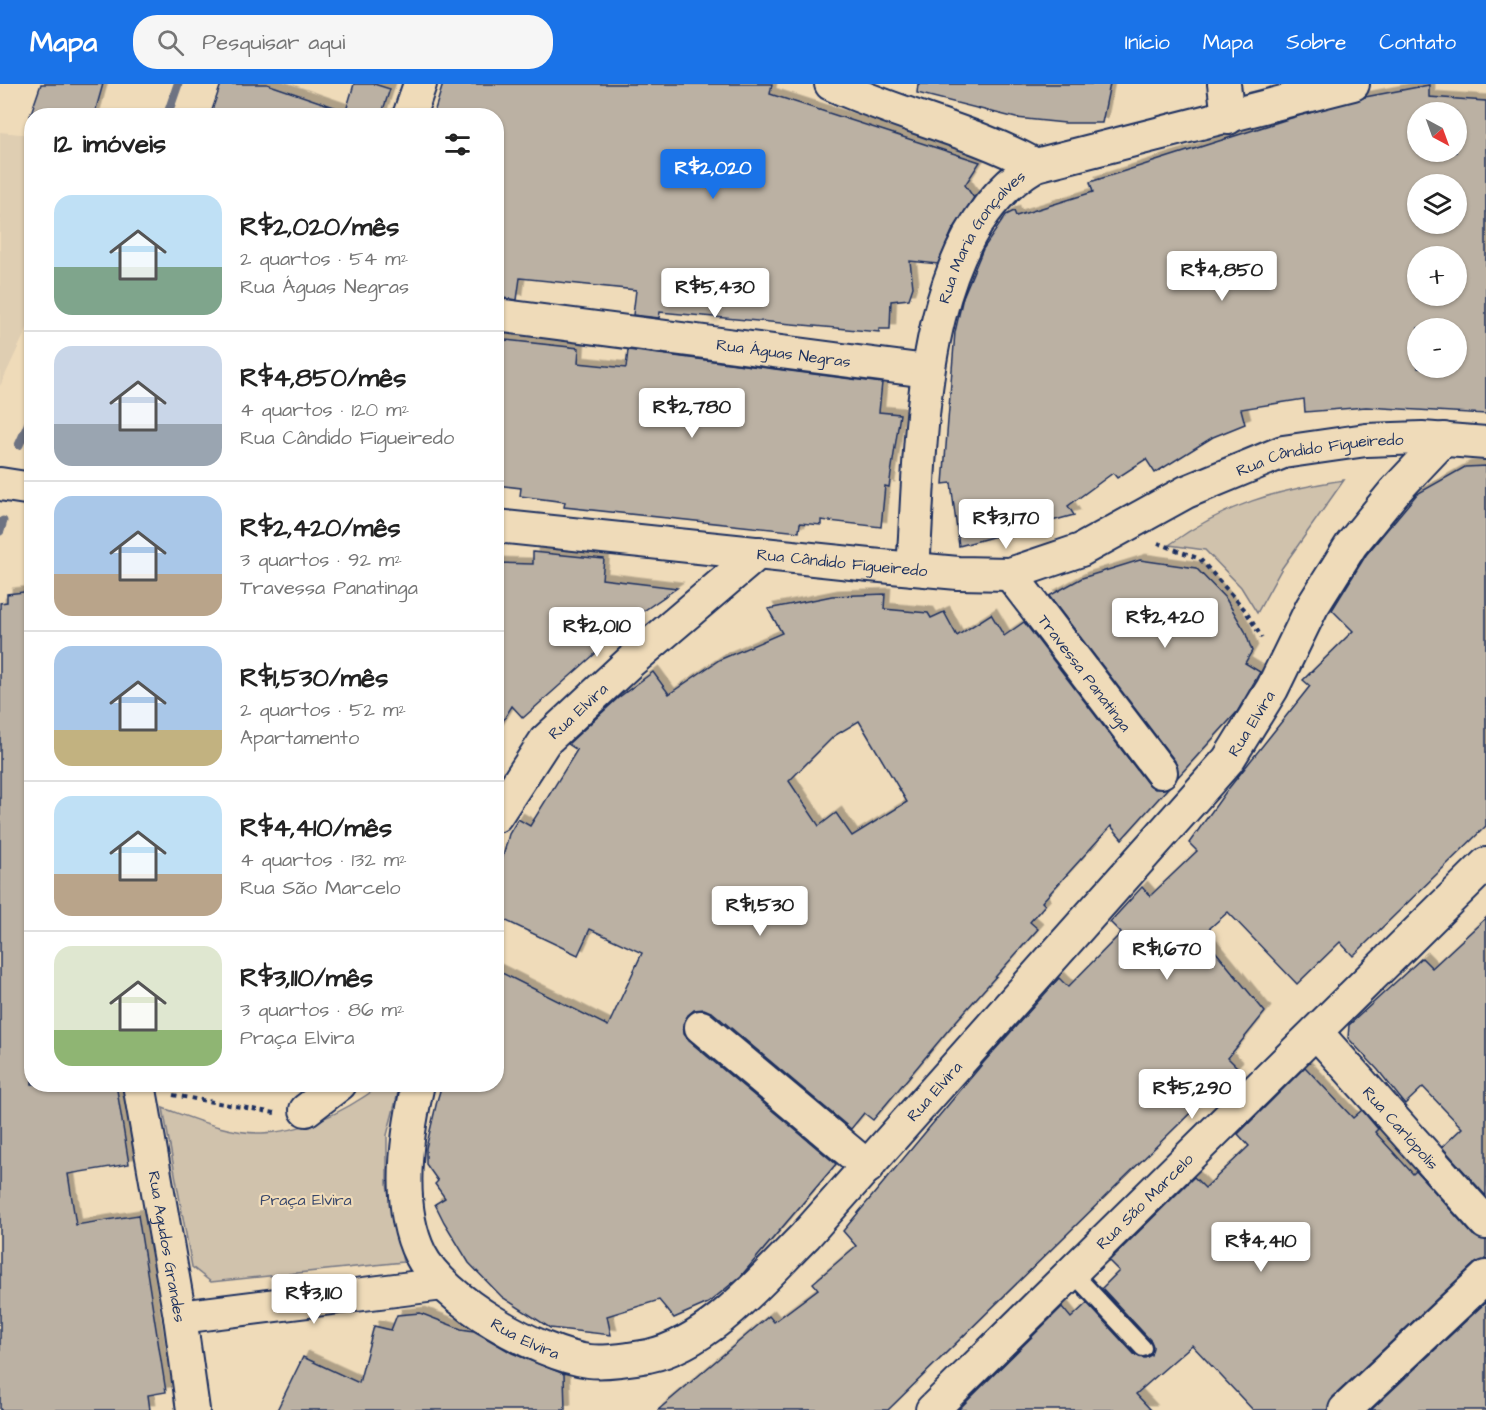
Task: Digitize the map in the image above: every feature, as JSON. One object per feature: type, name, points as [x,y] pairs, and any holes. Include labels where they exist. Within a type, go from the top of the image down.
[{"type":"street","points":[[412,108],[420,84]]},
{"type":"street","points":[[831,84],[862,98],[990,142],[1036,165]]},
{"type":"street","points":[[1224,84],[1228,118]]},
{"type":"street","name":"Rua Maria Gonçalves","points":[[914,569],[927,371],[936,325],[954,270],[987,209],[1001,192],[1017,177],[1036,165],[1228,118],[1353,84]]},
{"type":"street","name":"Rua Águas Negras","points":[[504,316],[927,371]]},
{"type":"street","name":"Rua Cândido Figueiredo","points":[[504,527],[914,569],[1010,574],[1056,561],[1122,529],[1186,492],[1283,452],[1366,440],[1486,442]]},
{"type":"street","name":"Rua Elvira","points":[[417,1092],[410,1134],[407,1204],[420,1255],[443,1284],[480,1313],[528,1342],[590,1361],[649,1356],[698,1335],[747,1295],[868,1167],[1228,760],[1282,669],[1312,607],[1351,545],[1394,492],[1444,440]]},
{"type":"street","points":[[0,484],[24,488]]},
{"type":"street","name":"Rua Elvira","points":[[504,803],[521,774],[553,733],[621,670],[758,553]]},
{"type":"street","name":"Travessa Panatinga","points":[[1010,574],[1161,772]]},
{"type":"street","name":"Rua São Marcelo","points":[[932,1410],[1486,864]]},
{"type":"street","points":[[701,1027],[868,1167]]},
{"type":"street","name":"Rua Carlópolis","points":[[1316,1032],[1486,1223]]},
{"type":"street","name":"Rua Agudos Grandes","points":[[140,1092],[180,1317],[193,1410]]},
{"type":"street","points":[[306,1110],[330,1092]]},
{"type":"street","points":[[1345,1410],[1486,1277]]},
{"type":"street","points":[[180,1317],[443,1284]]},
{"type":"lane","points":[[1072,1272],[1143,1348]]},
{"type":"path","points":[[1122,529],[1200,559],[1245,610],[1282,669]]},
{"type":"path","points":[[166,1092],[270,1113],[306,1110]]},
{"type":"shaded area","points":[[0,132],[24,134],[24,335],[0,386]]},
{"type":"green space","points":[[1344,480],[1282,568],[1257,613],[1241,587],[1205,550],[1169,545],[1211,519],[1252,501],[1274,494]]},
{"type":"green space","name":"Praça Elvira","points":[[370,1092],[398,1092],[387,1135],[387,1185],[403,1262],[211,1282],[192,1267],[163,1108],[212,1125],[237,1131],[262,1133],[294,1129],[310,1124],[354,1103]]},
{"type":"building","points":[[41,84],[103,84],[96,108],[33,108]]},
{"type":"building","points":[[221,84],[267,84],[337,108],[213,108]]},
{"type":"building","points":[[354,84],[374,84],[390,89],[384,108],[347,108]]},
{"type":"building","points":[[443,84],[772,84],[770,94],[980,162],[965,185],[974,198],[952,231],[938,264],[910,261],[913,287],[909,299],[891,301],[890,329],[879,329],[879,332],[660,312],[659,318],[633,315],[636,290],[520,278],[517,300],[504,298],[504,108],[436,108]]},
{"type":"building","points":[[918,84],[1110,84],[1102,123],[1065,123],[1016,118],[917,93]]},
{"type":"building","points":[[1429,85],[1429,97],[1486,101],[1486,414],[1366,407],[1305,412],[1304,399],[1241,409],[1245,424],[1213,437],[1155,473],[1146,459],[1117,478],[1113,473],[1068,506],[1074,515],[959,546],[951,483],[943,484],[955,332],[963,297],[983,249],[1006,215],[1014,211],[1016,216],[1093,192],[1090,182],[1365,97]]},
{"type":"building","points":[[504,340],[579,348],[578,363],[626,368],[628,350],[882,383],[879,412],[900,414],[889,487],[885,486],[881,527],[821,520],[821,525],[800,523],[799,532],[564,507],[565,502],[520,496],[521,488],[504,486]]},
{"type":"building","points":[[1486,466],[1486,826],[1353,956],[1340,942],[1297,984],[1228,912],[1202,935],[1265,1012],[1228,1058],[1237,1067],[888,1410],[658,1410],[769,1316],[774,1322],[818,1289],[813,1283],[856,1246],[843,1231],[984,1062],[1059,978],[1068,987],[1121,933],[1110,922],[1142,887],[1150,896],[1197,851],[1189,843],[1225,793],[1310,686],[1303,680],[1353,631],[1332,610],[1366,555],[1417,494],[1465,467]]},
{"type":"building","points":[[533,552],[604,559],[602,579],[677,588],[597,643],[596,653],[523,718],[512,706],[504,719],[504,563],[533,564]]},
{"type":"building","points":[[1140,560],[1196,568],[1226,599],[1245,631],[1252,651],[1245,663],[1260,672],[1237,712],[1178,777],[1175,761],[1049,596],[1082,578]]},
{"type":"building","points":[[24,592],[24,1092],[117,1092],[129,1164],[68,1174],[76,1225],[138,1215],[166,1392],[148,1395],[150,1410],[0,1410],[0,603],[7,602],[7,594]]},
{"type":"building","points":[[885,594],[884,609],[928,613],[931,618],[944,612],[957,636],[991,614],[1004,636],[1024,622],[1147,783],[1155,789],[1168,788],[1122,839],[1111,826],[1042,902],[1045,905],[1030,922],[1038,929],[950,1028],[873,1120],[864,1113],[851,1129],[713,1013],[704,1009],[694,1010],[688,1015],[683,1024],[684,1034],[689,1041],[836,1164],[741,1276],[708,1303],[674,1318],[659,1300],[607,1316],[611,1335],[550,1328],[502,1297],[469,1263],[435,1204],[445,1198],[435,1184],[438,1181],[426,1164],[426,1148],[437,1101],[440,1092],[504,1092],[504,974],[608,1026],[642,953],[590,929],[578,955],[504,920],[504,852],[509,834],[518,819],[530,826],[577,750],[568,744],[618,698],[653,672],[669,694],[719,660],[782,633],[768,609],[832,596]],"holes":[[[859,721],[907,802],[852,836],[836,813],[819,826],[789,781],[834,736]]]},
{"type":"building","points":[[1486,918],[1486,1196],[1442,1147],[1462,1128],[1423,1087],[1405,1104],[1348,1038],[1349,1025],[1422,958],[1432,968]]},
{"type":"building","points":[[1305,1067],[1353,1118],[1362,1110],[1378,1129],[1375,1132],[1413,1174],[1416,1171],[1473,1235],[1486,1240],[1486,1260],[1474,1264],[1333,1397],[1328,1410],[1253,1410],[1192,1345],[1136,1394],[1151,1410],[958,1410],[1062,1307],[1071,1318],[1087,1303],[1135,1355],[1145,1358],[1151,1355],[1153,1346],[1151,1341],[1102,1288],[1119,1271],[1109,1261],[1194,1177],[1205,1188],[1249,1146],[1238,1134]]},
{"type":"building","points":[[1486,1302],[1486,1410],[1371,1410]]},
{"type":"building","points":[[420,1313],[461,1329],[474,1331],[512,1353],[564,1374],[565,1410],[277,1410],[303,1357],[359,1383],[374,1326],[391,1330],[397,1315]]},
{"type":"waterway","points":[[170,108],[178,84]]},
{"type":"waterway","points":[[19,445],[24,434]]},
{"type":"waterway","points":[[0,531],[3,521]]}]
